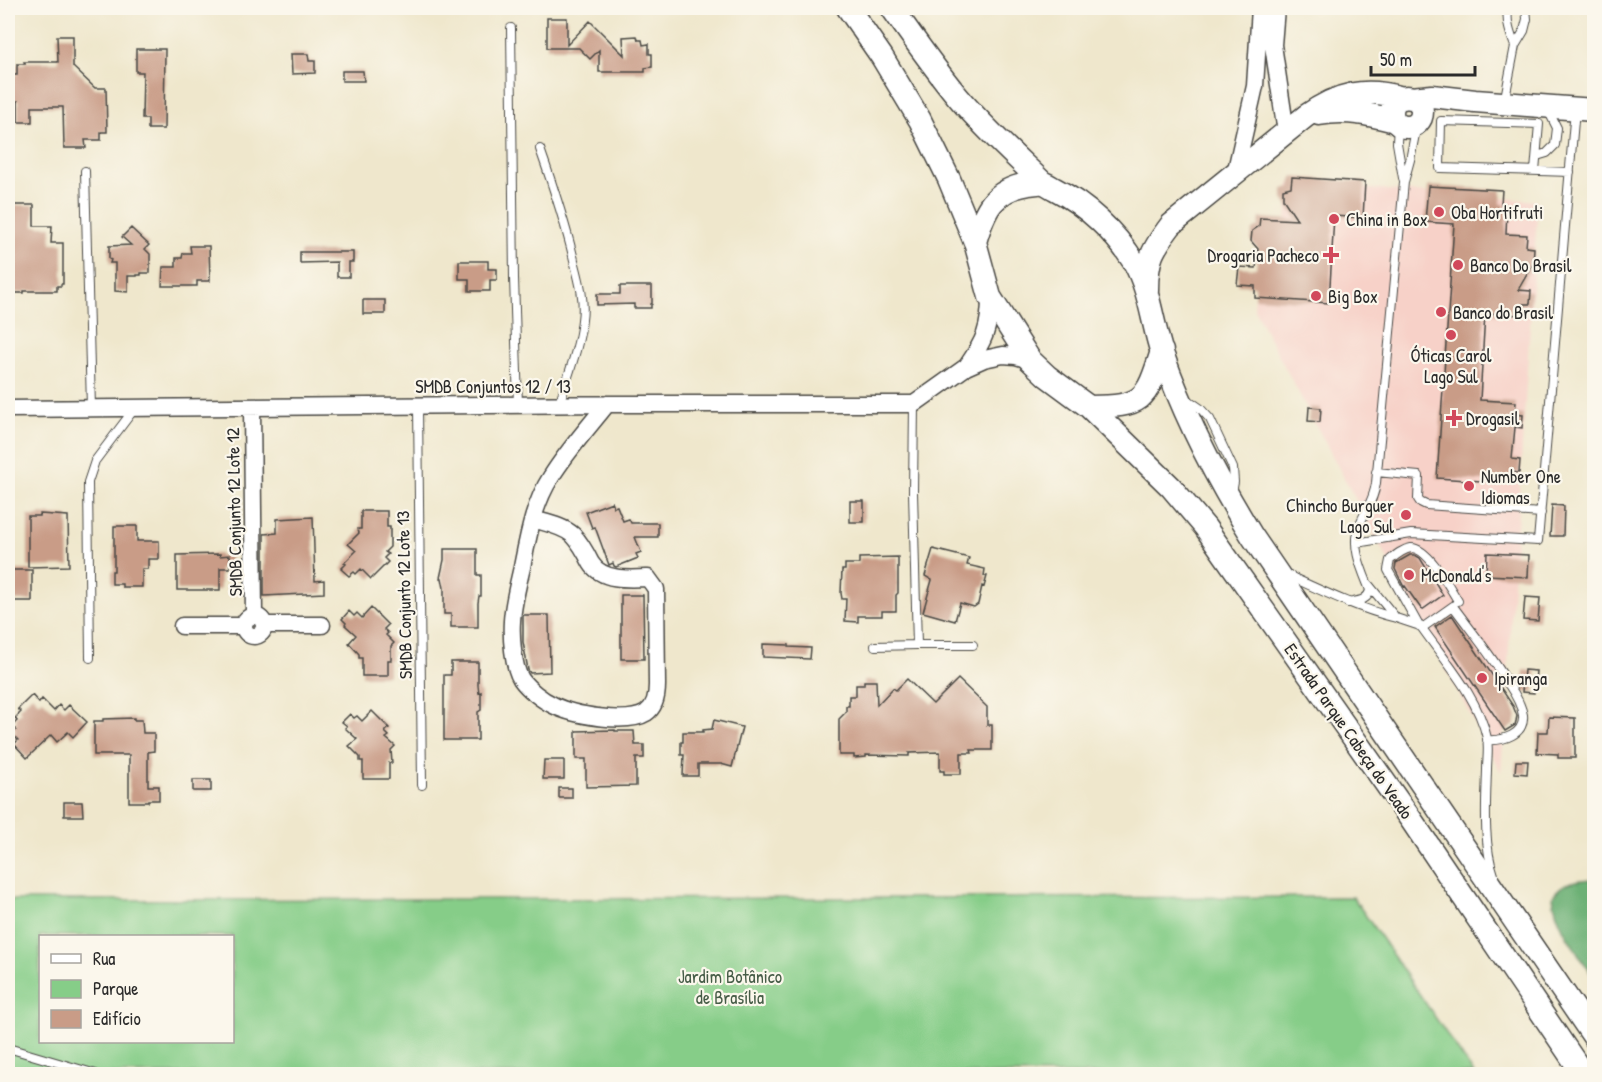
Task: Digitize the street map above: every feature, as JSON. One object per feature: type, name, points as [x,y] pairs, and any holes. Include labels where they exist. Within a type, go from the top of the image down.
[{"type":"main road","points":[[848,8],[882,57],[920,120],[949,179],[975,242],[990,297],[1030,360],[1066,391],[1089,407],[1128,404],[1140,399],[1148,389],[1162,351],[1142,279],[1122,245],[1107,227]]},
{"type":"main road","points":[[892,8],[959,98],[994,136],[1043,183],[1065,194],[1107,227],[1123,235],[1144,237],[1171,225]]},
{"type":"main road","points":[[1147,294],[1147,268],[1151,255],[1158,241],[1171,225],[1306,116],[1341,111],[1412,115],[1432,96],[1504,104],[1585,109]]},
{"type":"main road","points":[[975,242],[981,221],[990,205],[1002,192],[1018,186],[1043,183]]},
{"type":"main road","name":"Estrada Parque Cabeça do Veado","points":[[1162,351],[1198,440],[1231,502],[1274,569],[1594,1037]]},
{"type":"main road","name":"Estrada Parque Cabeça do Veado","points":[[1089,407],[1171,487],[1205,527],[1412,821],[1583,1074]]},
{"type":"street","points":[[1235,174],[1256,86],[1260,8]]},
{"type":"street","points":[[1276,8],[1273,45],[1286,132]]},
{"type":"street","points":[[966,367],[986,335],[990,315],[990,297]]},
{"type":"street","points":[[914,404],[966,367],[984,359],[1003,355],[1030,360]]},
{"type":"street","points":[[534,519],[572,534],[585,550],[593,566],[604,575],[626,579],[648,578],[656,588],[657,696],[647,712],[628,719],[575,713],[552,705],[533,692],[520,678],[513,653],[512,622],[515,596],[534,519],[539,499],[550,477],[607,404]]},
{"type":"street","name":"SMDB Conjuntos 12 / 13","points":[[8,409],[914,404]]},
{"type":"street","name":"SMDB Conjunto 12 Lote 12","points":[[252,407],[254,622]]},
{"type":"street","points":[[182,626],[254,622],[322,625]]},
{"type":"lane","points":[[1508,8],[1509,30],[1515,46]]},
{"type":"lane","points":[[1504,104],[1515,46],[1524,31],[1527,8]]},
{"type":"lane","points":[[511,28],[518,405]]},
{"type":"lane","points":[[1537,156],[1547,153],[1555,145],[1557,128],[1551,116],[1540,106]]},
{"type":"lane","points":[[1356,543],[1411,534],[1539,541],[1570,172],[1585,109]]},
{"type":"lane","points":[[1412,115],[1539,124],[1535,171]]},
{"type":"lane","points":[[1412,115],[1440,168],[1570,172]]},
{"type":"lane","points":[[1404,182],[1397,143],[1412,115]]},
{"type":"lane","points":[[1348,603],[1363,600],[1370,590],[1356,543],[1358,528],[1375,491],[1404,182],[1410,160],[1412,115]]},
{"type":"lane","points":[[540,150],[567,231],[582,296],[581,331],[559,405]]},
{"type":"lane","points":[[85,171],[91,408]]},
{"type":"lane","points":[[914,404],[913,492],[917,645]]},
{"type":"lane","name":"SMDB Conjunto 12 Lote 13","points":[[418,406],[422,785]]},
{"type":"lane","points":[[90,658],[88,482],[90,471],[101,451],[135,408]]},
{"type":"lane","points":[[1376,472],[1419,476],[1418,500],[1426,505],[1541,513]]},
{"type":"lane","points":[[1458,601],[1426,555],[1417,549],[1410,548],[1390,560],[1388,570],[1420,627],[1461,684],[1481,720],[1487,740],[1486,824],[1491,867],[1506,906]]},
{"type":"lane","points":[[1274,569],[1348,603],[1420,627]]},
{"type":"lane","points":[[1367,582],[1396,618]]},
{"type":"lane","points":[[1420,627],[1453,606],[1500,670],[1518,700],[1523,714],[1519,730],[1498,741],[1487,740]]},
{"type":"lane","points":[[875,646],[973,645]]},
{"type":"lane","points":[[8,1048],[96,1074]]},
{"type":"shaded area","points":[[1289,183],[1538,201],[1501,772],[1254,309],[1260,221],[1286,223]]},
{"type":"green space","points":[[1594,879],[1594,978],[1563,929],[1553,896],[1566,884]]},
{"type":"green space","name":"Jardim Botânico de Brasília","points":[[1353,897],[1474,1074],[8,1074],[8,900]]},
{"type":"building","points":[[547,18],[567,18],[567,45],[590,21],[624,55],[623,37],[637,36],[638,40],[642,40],[643,45],[649,44],[652,67],[645,68],[645,72],[599,72],[599,50],[590,59],[579,48],[547,48]]},
{"type":"building","points":[[57,36],[73,36],[73,67],[95,88],[106,88],[107,132],[101,132],[101,140],[85,140],[86,148],[64,148],[63,107],[32,107],[32,122],[18,122],[18,101],[9,101],[9,75],[17,75],[17,64],[58,62]]},
{"type":"building","points":[[136,49],[165,49],[164,129],[148,129],[148,119],[142,119],[143,72],[136,72]]},
{"type":"building","points":[[291,54],[308,54],[309,61],[315,61],[315,73],[292,74]]},
{"type":"building","points":[[342,71],[363,71],[364,81],[342,81]]},
{"type":"building","points":[[1292,177],[1365,182],[1363,218],[1334,216],[1329,303],[1255,298],[1255,286],[1237,285],[1239,267],[1256,268],[1258,249],[1251,241],[1252,231],[1259,226],[1260,218],[1297,220],[1283,199],[1283,189],[1291,187]]},
{"type":"building","points":[[1428,186],[1502,190],[1501,204],[1505,204],[1504,208],[1507,209],[1506,234],[1527,235],[1526,247],[1534,248],[1533,264],[1518,290],[1531,291],[1530,304],[1523,304],[1522,315],[1485,313],[1480,400],[1516,402],[1515,414],[1523,415],[1522,428],[1515,427],[1512,459],[1520,460],[1519,473],[1512,472],[1511,483],[1437,478],[1454,224],[1425,222]]},
{"type":"building","points":[[13,205],[34,205],[34,226],[52,226],[51,243],[63,243],[63,284],[57,286],[57,291],[11,293],[11,284],[8,284],[8,267],[12,267]]},
{"type":"building","points":[[131,228],[149,245],[145,249],[150,254],[150,273],[128,276],[128,292],[115,291],[115,263],[110,263],[109,246],[131,245],[122,237]]},
{"type":"building","points":[[190,246],[209,246],[210,281],[197,281],[197,286],[162,286],[163,267],[176,267],[176,258],[182,258],[183,253],[191,253]]},
{"type":"building","points":[[300,252],[353,252],[353,262],[349,262],[349,277],[337,277],[337,262],[300,263]]},
{"type":"building","points":[[459,261],[488,261],[488,269],[497,269],[497,280],[490,280],[490,291],[469,291],[469,279],[459,279]]},
{"type":"building","points":[[620,286],[652,286],[651,308],[634,308],[634,304],[597,305],[597,294],[620,294]]},
{"type":"building","points":[[363,300],[385,300],[385,314],[363,314]]},
{"type":"building","points":[[1309,407],[1321,408],[1320,422],[1308,421]]},
{"type":"building","points":[[850,501],[864,501],[864,522],[850,522]]},
{"type":"building","points":[[612,502],[614,507],[617,506],[623,521],[629,519],[631,523],[658,523],[658,537],[635,537],[641,552],[636,554],[638,558],[616,567],[613,563],[609,565],[595,527],[592,528],[586,512]]},
{"type":"building","points":[[1552,505],[1564,506],[1563,536],[1550,536]]},
{"type":"building","points":[[361,511],[387,511],[387,527],[390,527],[390,547],[385,552],[388,554],[384,558],[388,562],[371,579],[361,569],[349,576],[341,569],[356,551],[348,544],[359,533],[358,529],[361,529]]},
{"type":"building","points":[[40,514],[68,516],[69,566],[28,567],[28,516],[40,516]]},
{"type":"building","points":[[313,517],[315,581],[324,580],[324,593],[264,596],[264,534],[277,533],[277,519]]},
{"type":"building","points":[[114,526],[137,526],[137,541],[159,541],[159,559],[148,559],[148,569],[142,569],[142,587],[122,587],[122,584],[112,584]]},
{"type":"building","points":[[444,549],[477,549],[477,575],[481,575],[478,627],[451,627],[451,614],[444,614],[444,588],[442,578],[440,578]]},
{"type":"building","points":[[933,549],[969,558],[967,565],[985,569],[984,576],[987,576],[978,604],[974,607],[960,603],[955,621],[923,612],[932,580],[925,576]]},
{"type":"building","points":[[1487,553],[1529,555],[1528,577],[1486,575]]},
{"type":"building","points":[[220,554],[220,556],[230,555],[230,568],[220,568],[220,590],[177,590],[177,555]]},
{"type":"building","name":"McDonald's","points":[[1410,555],[1420,558],[1443,595],[1422,610],[1404,587],[1395,569],[1396,563]]},
{"type":"building","points":[[898,557],[896,611],[882,611],[882,616],[858,616],[858,622],[845,621],[846,599],[842,599],[841,593],[842,570],[845,570],[845,564],[859,564],[859,558]]},
{"type":"building","points":[[12,570],[32,570],[32,601],[12,601]]},
{"type":"building","points":[[621,595],[643,595],[644,659],[621,659]]},
{"type":"building","points":[[1525,597],[1540,598],[1538,621],[1523,620]]},
{"type":"building","points":[[371,608],[388,625],[384,629],[388,633],[386,635],[394,643],[391,646],[391,660],[388,660],[388,676],[362,676],[362,658],[359,658],[359,654],[349,643],[356,635],[342,619],[349,611],[354,616],[357,613],[362,618]]},
{"type":"building","points":[[523,615],[549,615],[550,672],[530,673],[528,670],[523,642]]},
{"type":"building","points":[[1452,615],[1513,706],[1517,716],[1515,725],[1505,731],[1435,627]]},
{"type":"building","points":[[763,644],[811,648],[810,659],[763,657]]},
{"type":"building","points":[[451,662],[478,662],[481,710],[478,712],[478,740],[444,740],[444,675],[451,675]]},
{"type":"building","points":[[1524,670],[1536,671],[1534,693],[1522,692]]},
{"type":"building","points":[[907,679],[933,704],[958,679],[987,707],[987,725],[992,725],[992,750],[971,750],[972,753],[961,753],[961,774],[944,774],[944,771],[940,771],[940,752],[909,753],[909,756],[866,755],[866,757],[854,758],[854,755],[839,755],[839,719],[846,712],[846,706],[849,706],[849,696],[856,696],[856,685],[864,685],[864,681],[876,681],[877,705],[893,688],[896,690]]},
{"type":"building","points":[[32,695],[39,703],[42,699],[54,711],[59,705],[64,710],[69,705],[87,722],[73,737],[68,732],[57,742],[51,735],[27,758],[14,744],[18,740],[12,734],[16,730],[12,726],[17,721],[15,718],[21,712],[18,709]]},
{"type":"building","points":[[372,711],[389,728],[385,732],[389,736],[386,738],[395,746],[391,750],[392,763],[389,763],[389,779],[363,779],[363,761],[360,761],[360,757],[349,746],[357,739],[342,722],[350,714],[362,721]]},
{"type":"building","points":[[1549,717],[1575,718],[1575,758],[1558,758],[1558,754],[1537,753],[1538,732],[1548,732]]},
{"type":"building","points":[[134,718],[134,720],[142,720],[143,733],[154,733],[154,751],[148,752],[148,786],[159,786],[159,800],[129,802],[129,755],[94,755],[94,721]]},
{"type":"building","points":[[714,720],[742,727],[732,767],[721,764],[698,764],[698,776],[683,776],[684,755],[681,755],[681,742],[683,742],[683,732],[703,732],[703,730],[712,729]]},
{"type":"building","points":[[576,731],[634,731],[635,745],[644,745],[644,758],[636,758],[636,786],[586,787],[586,759],[576,759]]},
{"type":"building","points":[[544,760],[564,760],[564,779],[543,779]]},
{"type":"building","points":[[1516,761],[1528,761],[1527,774],[1515,773]]},
{"type":"building","points":[[193,780],[211,780],[211,791],[193,791]]},
{"type":"building","points":[[559,788],[572,788],[572,798],[559,798]]},
{"type":"building","points":[[64,802],[82,802],[83,816],[64,816]]},
{"type":"place","name":"Oba Hortifruti","points":[[1439,212]]},
{"type":"place","name":"China in Box","points":[[1334,219]]},
{"type":"place","name":"Drogaria Pacheco","points":[[1331,255]]},
{"type":"place","name":"Banco Do Brasil","points":[[1458,265]]},
{"type":"place","name":"Big Box","points":[[1316,296]]},
{"type":"place","name":"Banco do Brasil","points":[[1441,312]]},
{"type":"place","name":"Óticas Carol Lago Sul","points":[[1451,335]]},
{"type":"place","name":"Drogasil","points":[[1454,418]]},
{"type":"place","name":"Number One Idiomas","points":[[1469,486]]},
{"type":"place","name":"Chincho Burguer Lago Sul","points":[[1406,515]]},
{"type":"place","name":"McDonald's","points":[[1409,575]]},
{"type":"place","name":"Ipiranga","points":[[1482,678]]}]
